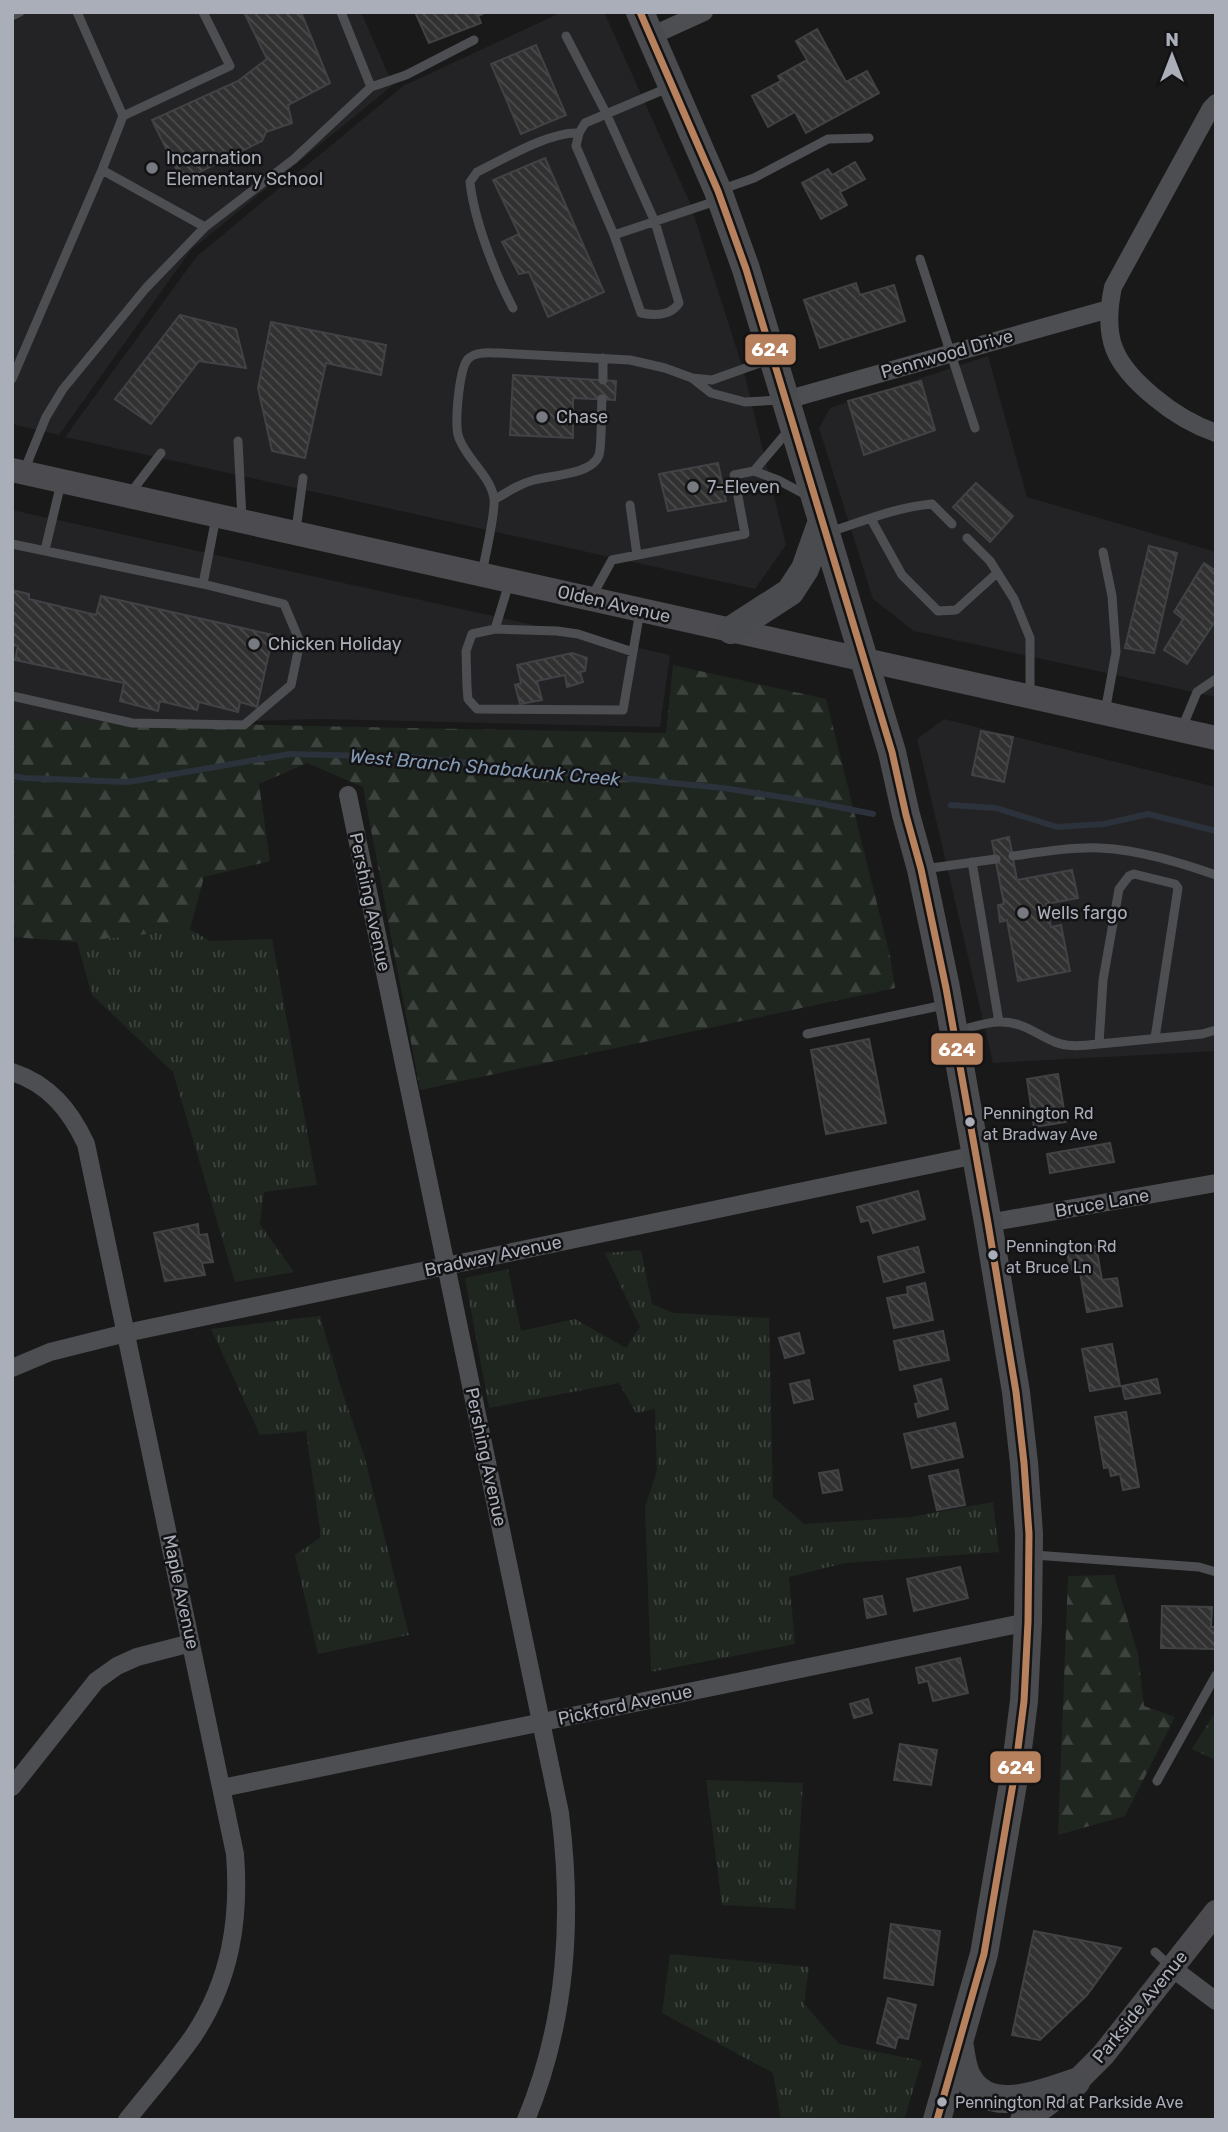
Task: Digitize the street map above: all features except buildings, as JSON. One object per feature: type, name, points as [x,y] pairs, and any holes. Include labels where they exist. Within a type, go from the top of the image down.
[{"type":"main road","points":[[646,24],[719,195],[746,269],[892,752],[921,869],[952,1018],[1016,1392],[1024,1463],[1028,1554],[1024,1701],[984,1954],[937,2120]]},
{"type":"main road","name":"Olden Avenue","points":[[18,471],[1216,738]]},
{"type":"main road","points":[[731,630],[790,592],[805,569],[822,518]]},
{"type":"main road","name":"Parkside Avenue","points":[[1022,2120],[1076,2082],[1114,2043],[1163,1960],[1216,1912]]},
{"type":"main road","points":[[959,2042],[965,2073],[972,2084],[994,2098],[1013,2100],[1030,2097],[1076,2082]]},
{"type":"street","points":[[646,24],[704,12]]},
{"type":"street","points":[[1216,103],[1113,287],[1108,322],[1112,344],[1121,366],[1138,384],[1167,408],[1199,427],[1216,433]]},
{"type":"street","name":"Pennwood Drive","points":[[790,412],[951,354],[1109,309]]},
{"type":"street","name":"Pershing Avenue","points":[[348,795],[560,1813],[568,1913],[565,1963],[558,2012],[546,2061],[526,2120]]},
{"type":"street","name":"Maple Avenue","points":[[12,1072],[42,1086],[60,1101],[75,1120],[86,1144],[235,1854],[238,1890],[235,1930],[227,1966],[212,2003],[194,2034],[127,2120]]},
{"type":"street","name":"Bradway Avenue","points":[[12,1368],[50,1352],[126,1333],[976,1155]]},
{"type":"street","name":"Bruce Lane","points":[[988,1223],[1216,1183]]},
{"type":"street","name":"Pickford Avenue","points":[[222,1788],[1028,1622]]},
{"type":"street","points":[[12,1787],[96,1681],[117,1666],[137,1657],[191,1643]]},
{"type":"street","points":[[1163,1960],[1216,2001]]},
{"type":"lane","points":[[12,16],[20,12]]},
{"type":"lane","points":[[78,12],[123,116]]},
{"type":"lane","points":[[12,379],[123,116],[230,66],[204,12]]},
{"type":"lane","points":[[341,12],[371,87]]},
{"type":"lane","points":[[566,36],[606,113],[654,222],[680,303],[674,311],[665,314],[641,313],[614,235],[576,146],[585,123],[606,113],[673,86]]},
{"type":"lane","points":[[18,471],[63,389],[146,288],[205,227],[294,159],[371,87],[406,75],[474,40]]},
{"type":"lane","points":[[513,308],[501,285],[471,194],[470,182],[477,172],[552,137],[569,132],[579,133]]},
{"type":"lane","points":[[614,235],[719,195],[828,139],[869,138]]},
{"type":"lane","points":[[102,170],[205,227]]},
{"type":"lane","points":[[920,259],[975,428]]},
{"type":"lane","points":[[482,575],[494,500],[490,487],[458,436],[457,416],[463,367],[470,357],[481,353],[499,353],[630,360],[712,380],[773,359]]},
{"type":"lane","points":[[603,358],[603,380]]},
{"type":"lane","points":[[692,377],[711,393],[790,412],[754,471]]},
{"type":"lane","points":[[494,500],[519,485],[591,466],[599,456],[602,399]]},
{"type":"lane","points":[[238,441],[243,521]]},
{"type":"lane","points":[[128,496],[161,453]]},
{"type":"lane","points":[[591,599],[612,560],[745,534],[734,475],[754,471],[778,480],[822,518],[871,519],[914,505],[932,504],[952,524]]},
{"type":"lane","points":[[296,532],[303,478]]},
{"type":"lane","points":[[45,550],[62,481]]},
{"type":"lane","points":[[630,505],[637,555]]},
{"type":"lane","points":[[203,584],[217,516]]},
{"type":"lane","points":[[871,519],[902,575],[938,611],[956,610],[997,573]]},
{"type":"lane","points":[[967,538],[990,561],[1014,599],[1030,638],[1030,697]]},
{"type":"lane","points":[[12,544],[284,604],[300,642],[291,685],[244,725],[132,723],[12,696]]},
{"type":"lane","points":[[1103,552],[1112,596],[1116,652],[1104,714]]},
{"type":"lane","points":[[495,629],[510,581]]},
{"type":"lane","points":[[633,652],[578,634],[557,631],[495,629],[472,634],[466,651],[468,699],[477,709],[623,710],[633,652],[640,610]]},
{"type":"lane","points":[[1181,731],[1198,692],[1216,679]]},
{"type":"lane","points":[[1013,856],[1070,849],[1122,850],[1169,859],[1216,875]]},
{"type":"lane","points":[[921,869],[996,859]]},
{"type":"lane","points":[[972,862],[999,1022]]},
{"type":"lane","points":[[1099,1044],[1103,980],[1119,889],[1133,874],[1175,884],[1178,888],[1155,1038]]},
{"type":"lane","points":[[807,1034],[952,1018],[1020,1024],[1054,1042],[1068,1046],[1202,1034],[1216,1030]]},
{"type":"lane","points":[[1028,1554],[1199,1567],[1216,1572]]},
{"type":"lane","points":[[1157,1781],[1216,1675]]},
{"type":"shaded area","name":"Incarnation Elementary School","points":[[12,12],[361,12],[393,85],[191,250],[59,435],[12,424]]},
{"type":"shaded area","points":[[562,12],[604,12],[690,203],[744,372],[786,545],[755,589],[65,437],[197,256],[403,86]]},
{"type":"shaded area","points":[[988,356],[1027,497],[1216,552],[1216,697],[914,631],[873,599],[819,428],[830,408]]},
{"type":"shaded area","points":[[12,510],[670,655],[660,727],[319,719],[41,728],[12,722]]},
{"type":"shaded area","points":[[944,719],[1216,787],[1216,1051],[993,1063],[917,739]]},
{"type":"green space","points":[[673,665],[826,699],[890,956],[895,988],[420,1090],[363,787],[307,763],[259,784],[270,861],[204,877],[190,929],[77,942],[12,937],[12,720],[666,733]]},
{"type":"green space","points":[[190,929],[210,941],[272,939],[317,1185],[264,1192],[260,1224],[294,1272],[235,1282],[173,1072],[92,995],[77,942]]},
{"type":"green space","points":[[641,1250],[652,1304],[674,1313],[769,1318],[773,1497],[804,1524],[911,1517],[993,1502],[999,1552],[845,1563],[789,1577],[795,1644],[651,1672],[645,1507],[657,1471],[655,1409],[636,1413],[619,1383],[489,1408],[465,1278],[508,1269],[521,1331],[575,1319],[626,1348],[640,1327],[605,1253]]},
{"type":"green space","points":[[320,1316],[364,1455],[409,1635],[318,1654],[295,1555],[321,1537],[306,1431],[260,1435],[211,1329]]},
{"type":"green space","points":[[1114,1575],[1138,1654],[1144,1706],[1175,1717],[1125,1816],[1058,1835],[1068,1576]]},
{"type":"green space","points":[[1216,1711],[1216,1760],[1192,1749]]},
{"type":"green space","points":[[706,1780],[803,1783],[795,1909],[722,1905]]},
{"type":"green space","points":[[670,1954],[809,1967],[804,2004],[839,2044],[922,2061],[904,2120],[781,2120],[773,2073],[662,2013]]},
{"type":"waterway","name":"West Branch Shabakunk Creek","points":[[12,776],[128,782],[290,754],[409,757],[723,788],[873,814]]},
{"type":"waterway","name":"West Branch Shabakunk Creek","points":[[951,805],[996,808],[1057,827],[1104,824],[1148,814],[1216,831]]},
{"type":"transit line","name":"624","points":[[640,12],[718,191],[746,269],[892,752],[921,869],[946,988],[1016,1392],[1029,1534],[1024,1701],[1015,1772],[984,1954],[937,2120]]},
{"type":"place","name":"Incarnation Elementary School","points":[[152,168]]},
{"type":"place","name":"Chase","points":[[542,417]]},
{"type":"place","name":"7-Eleven","points":[[693,487]]},
{"type":"place","name":"Chicken Holiday","points":[[254,644]]},
{"type":"place","name":"Wells fargo","points":[[1023,913]]},
{"type":"place","name":"Pennington Rd at Bradway Ave","points":[[970,1122]]},
{"type":"place","name":"Pennington Rd at Bruce Ln","points":[[993,1255]]},
{"type":"place","name":"Pennington Rd at Parkside Ave","points":[[942,2102]]}]
